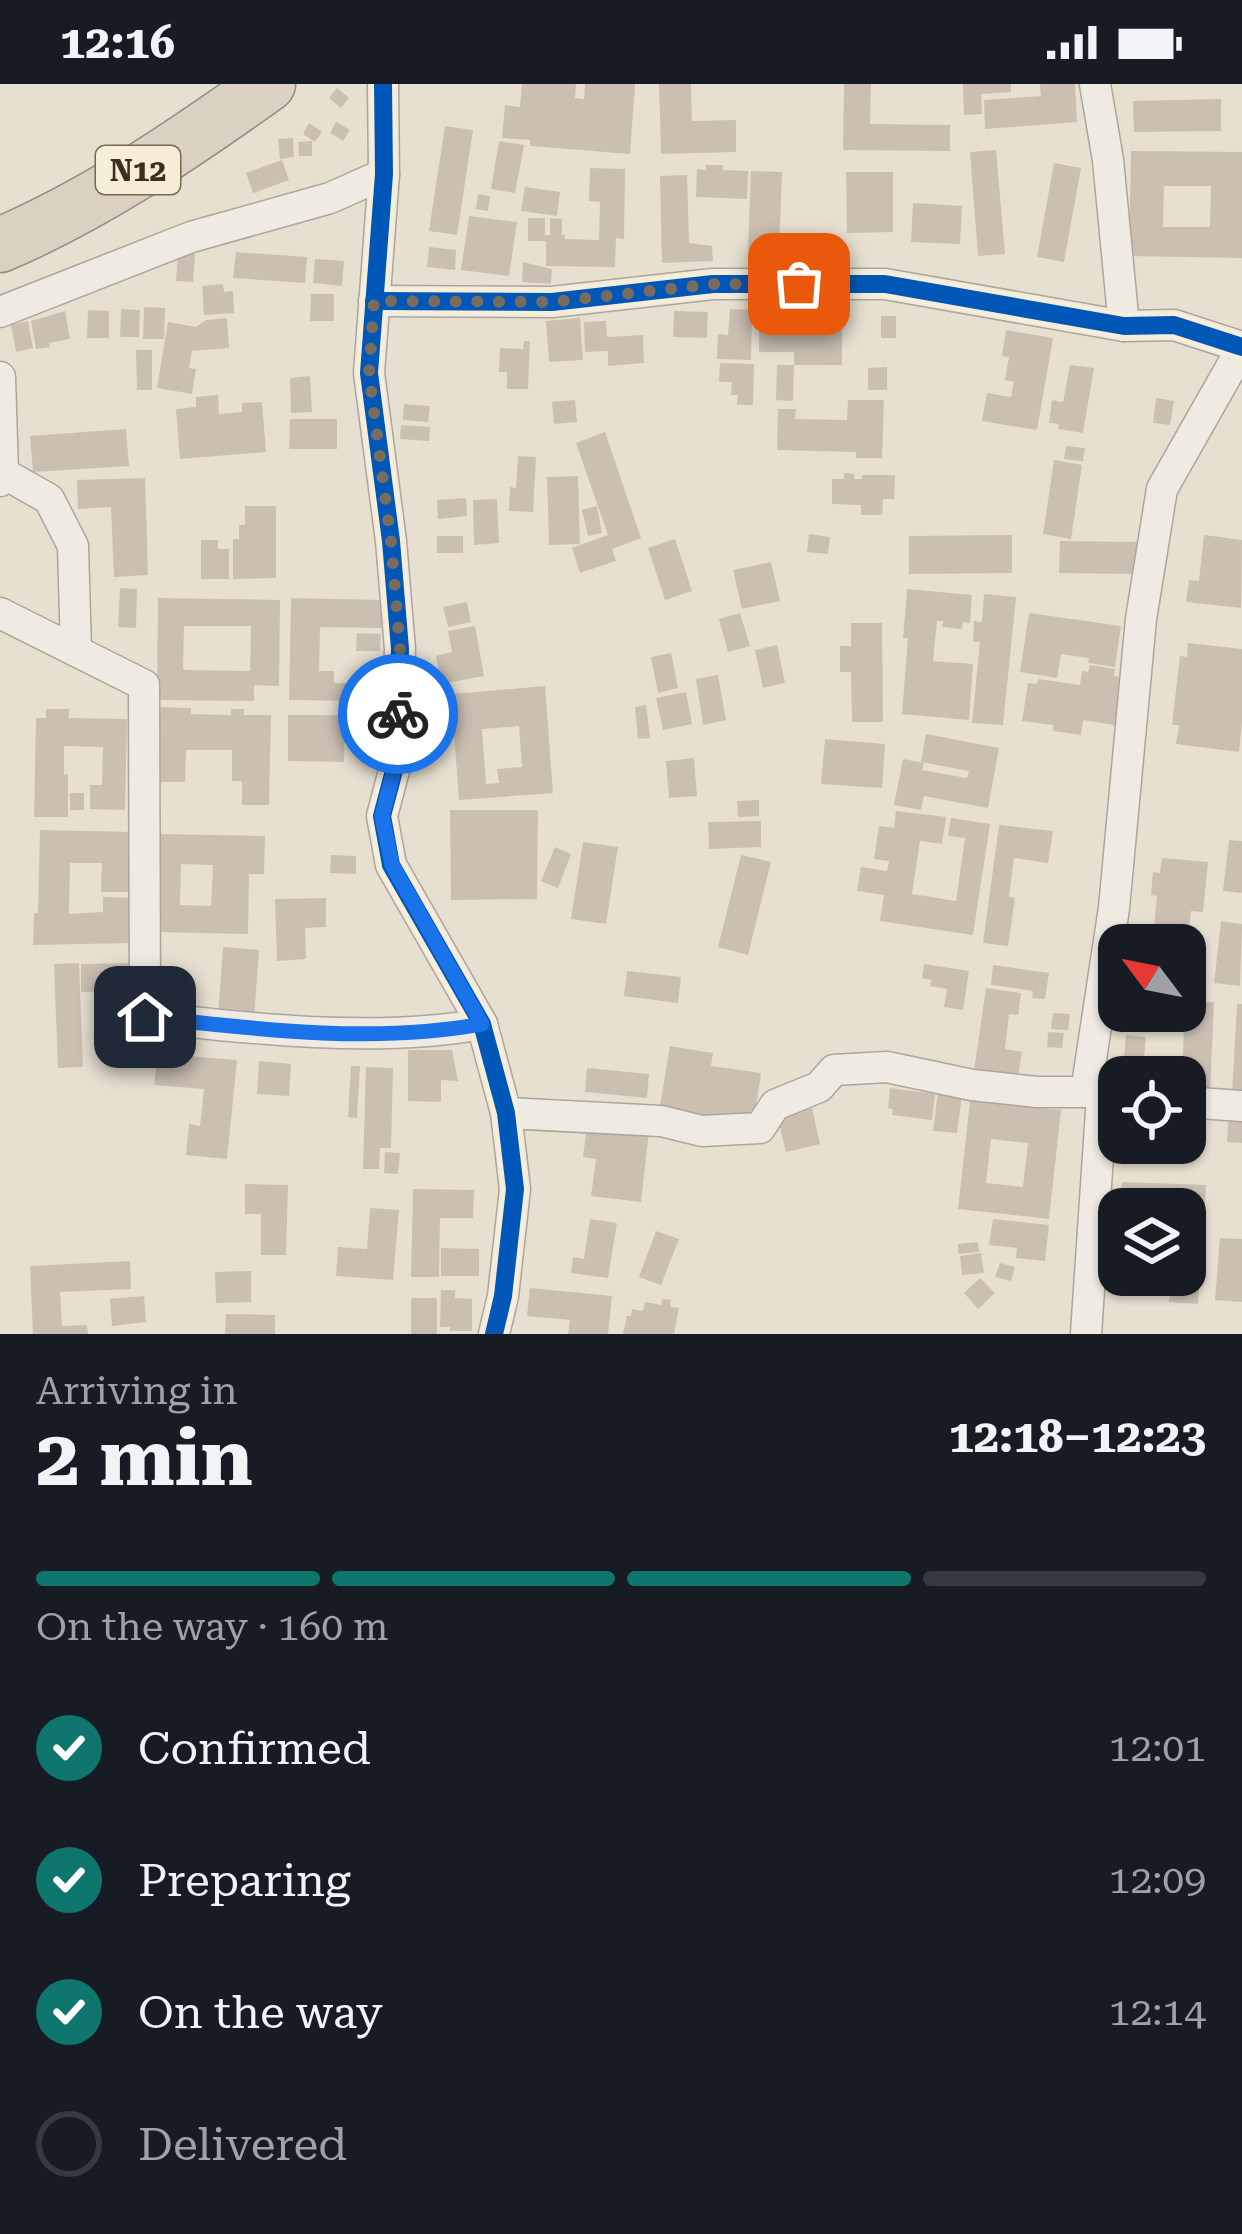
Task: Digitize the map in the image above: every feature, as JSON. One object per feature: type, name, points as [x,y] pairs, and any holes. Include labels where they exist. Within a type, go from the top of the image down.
[{"type":"highway","name":"N12","points":[[0,244],[51,223],[201,132],[268,84]]},
{"type":"street","points":[[383,84],[384,174],[369,374],[400,649],[396,763],[382,816],[392,865],[482,1024],[506,1113],[515,1189],[494,1334]]},
{"type":"street","points":[[1095,84],[1108,160],[1124,326]]},
{"type":"street","points":[[0,312],[191,237],[330,198],[384,174]]},
{"type":"street","points":[[374,301],[552,302],[713,284],[885,284],[1124,326],[1174,326],[1242,347]]},
{"type":"street","points":[[1105,1056],[1142,619],[1162,489],[1235,360]]},
{"type":"street","points":[[0,377],[1,477],[49,500],[73,547],[76,651]]},
{"type":"street","points":[[0,613],[144,685],[145,1017],[392,1034],[482,1024]]},
{"type":"street","points":[[506,1113],[661,1121],[702,1131],[745,1131],[760,1128],[775,1105],[819,1087],[834,1070],[887,1067],[972,1085],[1098,1095]]},
{"type":"street","points":[[1206,1103],[1242,1106]]},
{"type":"street","points":[[1086,1334],[1098,1155]]},
{"type":"building","points":[[522,84],[576,84],[575,98],[584,99],[585,84],[635,84],[630,154],[530,146],[530,140],[502,138],[505,105],[520,107]]},
{"type":"building","points":[[659,84],[691,84],[692,121],[736,120],[736,152],[661,154]]},
{"type":"building","points":[[844,84],[871,84],[870,124],[950,125],[950,151],[843,150]]},
{"type":"building","points":[[963,84],[1011,84],[1011,92],[981,94],[982,114],[964,115]]},
{"type":"building","points":[[1040,84],[1075,84],[1077,122],[985,129],[984,100],[1041,96]]},
{"type":"building","points":[[337,88],[349,98],[341,108],[329,98]]},
{"type":"building","points":[[1221,99],[1221,131],[1134,132],[1133,101]]},
{"type":"building","points":[[336,122],[350,130],[343,141],[330,133]]},
{"type":"building","points":[[309,123],[322,132],[315,142],[303,134]]},
{"type":"building","points":[[445,126],[473,130],[457,235],[429,231]]},
{"type":"building","points":[[293,138],[294,157],[280,159],[278,139]]},
{"type":"building","points":[[312,141],[312,156],[299,156],[298,142]]},
{"type":"building","points":[[499,141],[524,145],[515,193],[491,189]]},
{"type":"building","points":[[996,150],[1005,254],[978,256],[970,152]]},
{"type":"building","points":[[1131,151],[1242,152],[1242,258],[1129,256]],"holes":[[[1164,186],[1211,186],[1210,227],[1163,227]]]},
{"type":"building","points":[[282,160],[289,180],[253,193],[246,173]]},
{"type":"building","points":[[1054,163],[1081,168],[1064,262],[1037,257]]},
{"type":"building","points":[[706,165],[748,171],[747,199],[696,197],[697,169],[706,170]]},
{"type":"building","points":[[590,168],[625,169],[624,239],[616,238],[615,267],[546,266],[546,241],[528,241],[528,218],[545,218],[545,235],[550,235],[550,218],[562,219],[565,239],[599,240],[600,202],[589,201]]},
{"type":"building","points":[[751,171],[782,172],[779,251],[748,250]]},
{"type":"building","points":[[846,172],[893,172],[893,232],[847,233]]},
{"type":"building","points":[[687,175],[689,243],[712,246],[713,261],[662,263],[660,176]]},
{"type":"building","points":[[525,187],[560,192],[557,216],[521,211]]},
{"type":"building","points":[[478,194],[490,196],[488,211],[476,209]]},
{"type":"building","points":[[913,203],[962,206],[960,244],[911,242]]},
{"type":"building","points":[[469,216],[517,222],[509,276],[461,270]]},
{"type":"building","points":[[429,247],[456,250],[455,270],[427,267]]},
{"type":"building","points":[[236,252],[307,257],[305,283],[233,278]]},
{"type":"building","points":[[178,253],[195,254],[193,282],[176,281]]},
{"type":"building","points":[[315,259],[344,261],[342,286],[313,283]]},
{"type":"building","points":[[523,262],[552,269],[551,284],[522,282]]},
{"type":"building","points":[[223,284],[224,292],[233,291],[234,313],[204,315],[202,286]]},
{"type":"building","points":[[311,294],[334,294],[334,321],[310,321]]},
{"type":"building","points":[[144,307],[165,308],[164,339],[143,339]]},
{"type":"building","points":[[121,309],[140,310],[139,337],[120,337]]},
{"type":"building","points":[[730,309],[752,310],[751,360],[717,359],[718,334],[728,335]]},
{"type":"building","points":[[88,310],[109,311],[109,338],[87,338]]},
{"type":"building","points":[[65,311],[70,339],[36,349],[31,321]]},
{"type":"building","points":[[674,311],[708,312],[707,338],[673,337]]},
{"type":"building","points":[[842,313],[842,365],[794,365],[794,352],[759,352],[759,325],[794,326],[794,314]]},
{"type":"building","points":[[881,316],[896,316],[896,338],[881,338]]},
{"type":"building","points":[[227,318],[229,348],[192,351],[189,368],[196,369],[192,394],[157,388],[168,322],[196,327],[206,320]]},
{"type":"building","points":[[580,318],[583,360],[549,362],[546,321]]},
{"type":"building","points":[[28,321],[33,348],[16,352],[11,325]]},
{"type":"building","points":[[606,321],[607,337],[643,335],[644,363],[608,366],[608,351],[585,352],[584,322]]},
{"type":"building","points":[[1006,330],[1053,338],[1037,430],[982,421],[987,393],[1011,397],[1014,382],[1005,380],[1009,357],[1002,356]]},
{"type":"building","points":[[524,341],[530,341],[528,389],[507,389],[507,372],[499,372],[500,348],[523,349]]},
{"type":"building","points":[[136,350],[152,350],[152,390],[137,390]]},
{"type":"building","points":[[720,363],[754,364],[753,405],[737,405],[738,395],[731,395],[732,382],[719,382]]},
{"type":"building","points":[[777,365],[794,365],[793,401],[776,400]]},
{"type":"building","points":[[1070,365],[1094,368],[1083,433],[1049,423],[1052,400],[1063,402]]},
{"type":"building","points":[[887,367],[887,390],[868,390],[868,368]]},
{"type":"building","points":[[310,376],[312,412],[291,413],[290,378]]},
{"type":"building","points":[[218,395],[219,414],[242,412],[242,403],[262,402],[266,452],[180,459],[176,409],[196,407],[196,397]]},
{"type":"building","points":[[1156,398],[1174,401],[1170,425],[1153,423]]},
{"type":"building","points":[[575,400],[577,422],[554,424],[552,402]]},
{"type":"building","points":[[848,400],[884,400],[882,458],[856,458],[856,452],[777,450],[778,409],[796,409],[795,419],[847,420]]},
{"type":"building","points":[[404,404],[430,406],[428,422],[403,420]]},
{"type":"building","points":[[290,419],[337,419],[337,449],[289,449]]},
{"type":"building","points":[[401,425],[430,427],[429,441],[400,439]]},
{"type":"building","points":[[126,429],[129,466],[33,472],[30,436]]},
{"type":"building","points":[[605,432],[641,538],[612,549],[616,561],[580,573],[572,548],[608,535],[576,443]]},
{"type":"building","points":[[1066,446],[1085,448],[1083,461],[1064,459]]},
{"type":"building","points":[[518,456],[536,457],[533,512],[509,511]]},
{"type":"building","points":[[1054,460],[1082,465],[1071,539],[1043,534]]},
{"type":"building","points":[[844,473],[854,474],[854,479],[895,475],[894,499],[883,499],[882,515],[861,515],[861,505],[832,504],[832,479],[844,479]]},
{"type":"building","points":[[578,476],[580,544],[549,545],[547,477]]},
{"type":"building","points":[[145,478],[148,575],[114,577],[111,507],[78,509],[77,480]]},
{"type":"building","points":[[466,498],[467,516],[438,519],[437,500]]},
{"type":"building","points":[[497,499],[499,543],[474,545],[473,500]]},
{"type":"building","points":[[245,506],[276,506],[276,578],[233,579],[233,539],[239,539],[239,525],[245,525]]},
{"type":"building","points":[[597,506],[602,533],[588,536],[582,510]]},
{"type":"building","points":[[809,534],[830,537],[828,554],[807,552]]},
{"type":"building","points":[[1012,535],[1012,573],[909,574],[909,536]]},
{"type":"building","points":[[1204,535],[1242,540],[1241,608],[1186,602],[1189,580],[1199,581]]},
{"type":"building","points":[[437,536],[463,536],[463,553],[437,553]]},
{"type":"building","points":[[675,539],[692,591],[665,600],[648,548]]},
{"type":"building","points":[[201,540],[218,540],[218,549],[229,549],[229,579],[201,579]]},
{"type":"building","points":[[1060,541],[1137,542],[1137,574],[1059,573]]},
{"type":"building","points":[[771,562],[780,601],[742,609],[733,570]]},
{"type":"building","points":[[120,588],[137,589],[136,628],[118,627]]},
{"type":"building","points":[[907,589],[972,595],[970,623],[963,622],[962,629],[942,627],[943,621],[937,621],[933,661],[973,664],[969,720],[902,714]]},
{"type":"building","points":[[984,594],[1016,597],[1003,725],[972,723],[980,642],[973,642],[974,621],[982,622]]},
{"type":"building","points":[[158,598],[280,600],[279,686],[254,685],[254,701],[157,700]],"holes":[[[184,626],[251,626],[250,671],[183,670]]]},
{"type":"building","points":[[291,598],[383,600],[383,628],[320,627],[319,671],[334,671],[334,683],[359,683],[359,701],[289,700]]},
{"type":"building","points":[[467,602],[471,622],[448,627],[443,607]]},
{"type":"building","points":[[740,613],[750,646],[728,652],[719,619]]},
{"type":"building","points":[[1029,613],[1121,626],[1115,667],[1061,654],[1057,678],[1020,672]]},
{"type":"building","points":[[851,623],[882,623],[883,722],[852,722],[851,672],[840,672],[840,646],[851,646]]},
{"type":"building","points":[[475,626],[484,676],[441,684],[436,656],[452,652],[448,631]]},
{"type":"building","points":[[357,633],[381,634],[380,651],[356,651]]},
{"type":"building","points":[[1188,643],[1242,649],[1239,752],[1176,744],[1179,725],[1172,725],[1180,656],[1187,657]]},
{"type":"building","points":[[777,645],[785,683],[763,688],[755,650]]},
{"type":"building","points":[[671,653],[678,688],[658,693],[651,657]]},
{"type":"building","points":[[1090,665],[1115,669],[1114,676],[1122,677],[1115,725],[1083,720],[1081,735],[1022,721],[1028,683],[1037,684],[1038,679],[1080,685],[1082,671],[1088,672]]},
{"type":"building","points":[[718,675],[726,720],[703,725],[696,679]]},
{"type":"building","points":[[545,686],[553,793],[459,800],[451,694]],"holes":[[[519,726],[522,767],[497,769],[499,783],[486,784],[482,729]]]},
{"type":"building","points":[[686,692],[692,724],[663,730],[656,698]]},
{"type":"building","points":[[646,705],[650,738],[638,739],[635,707]]},
{"type":"building","points":[[157,707],[191,708],[191,714],[231,715],[231,709],[244,709],[244,715],[271,715],[269,805],[242,805],[242,781],[232,781],[232,750],[186,750],[185,782],[156,782]]},
{"type":"building","points":[[46,709],[69,709],[69,718],[127,719],[125,810],[90,809],[90,785],[102,785],[103,747],[64,746],[68,817],[34,817],[36,718],[46,718]]},
{"type":"building","points":[[288,715],[345,715],[344,762],[288,761]]},
{"type":"building","points":[[926,734],[999,748],[988,808],[924,796],[921,810],[894,805],[903,759],[924,763],[922,770],[967,778],[969,771],[921,762]]},
{"type":"building","points":[[825,739],[885,744],[882,788],[821,784]]},
{"type":"building","points":[[694,758],[697,796],[669,798],[666,761]]},
{"type":"building","points":[[70,793],[84,793],[84,810],[70,810]]},
{"type":"building","points":[[759,800],[759,816],[738,817],[737,801]]},
{"type":"building","points":[[450,810],[538,810],[537,899],[451,900]]},
{"type":"building","points":[[896,811],[946,817],[942,844],[920,841],[912,894],[956,901],[965,838],[948,836],[951,818],[990,824],[973,935],[880,921],[884,895],[857,891],[861,867],[887,871],[889,861],[874,859],[879,826],[894,828]]},
{"type":"building","points":[[761,821],[761,847],[709,849],[708,822]]},
{"type":"building","points":[[999,825],[1053,831],[1048,863],[1014,858],[1009,897],[1015,898],[1008,946],[983,943]]},
{"type":"building","points":[[40,830],[133,832],[132,892],[101,892],[102,863],[70,863],[69,914],[103,912],[103,897],[134,898],[133,943],[33,945]]},
{"type":"building","points":[[157,834],[265,836],[264,874],[249,874],[248,934],[155,932]],"holes":[[[181,864],[213,865],[211,906],[180,905]]]},
{"type":"building","points":[[1229,840],[1242,841],[1242,893],[1223,891]]},
{"type":"building","points":[[583,842],[618,847],[606,924],[571,919]]},
{"type":"building","points":[[555,847],[571,854],[558,888],[541,881]]},
{"type":"building","points":[[331,855],[356,856],[356,874],[330,873]]},
{"type":"building","points":[[741,855],[771,862],[748,955],[718,947]]},
{"type":"building","points":[[1162,858],[1208,862],[1203,912],[1191,911],[1189,924],[1154,924],[1153,872],[1160,873]]},
{"type":"building","points":[[326,898],[326,927],[305,928],[306,959],[277,961],[275,899]]},
{"type":"building","points":[[1221,921],[1242,924],[1240,986],[1214,983]]},
{"type":"building","points":[[223,947],[259,950],[254,1019],[218,1016]]},
{"type":"building","points":[[79,963],[83,1067],[58,1068],[54,964]]},
{"type":"building","points":[[138,963],[138,991],[81,992],[81,964]]},
{"type":"building","points":[[924,964],[969,971],[963,1010],[944,1007],[947,989],[930,986],[931,980],[922,978]]},
{"type":"building","points":[[993,965],[1049,973],[1045,999],[1032,998],[1033,991],[991,985]]},
{"type":"building","points":[[627,971],[681,977],[678,1003],[624,996]]},
{"type":"building","points":[[986,988],[1021,993],[1018,1015],[1009,1014],[1005,1049],[1022,1052],[1017,1084],[973,1078]]},
{"type":"building","points":[[1206,1002],[1214,1002],[1210,1093],[1206,1093],[1206,1056],[1183,1056],[1184,1032],[1206,1032]]},
{"type":"building","points":[[1237,1004],[1242,1004],[1242,1095],[1232,1095]]},
{"type":"building","points":[[1053,1013],[1070,1014],[1068,1030],[1051,1029]]},
{"type":"building","points":[[1048,1032],[1064,1033],[1062,1048],[1047,1047]]},
{"type":"building","points":[[160,1033],[182,1035],[180,1047],[190,1048],[189,1056],[237,1060],[227,1159],[186,1155],[189,1124],[200,1126],[204,1089],[154,1085]]},
{"type":"building","points":[[1126,1035],[1146,1037],[1144,1056],[1124,1056]]},
{"type":"building","points":[[670,1046],[713,1053],[711,1066],[761,1073],[754,1120],[711,1114],[709,1123],[675,1118],[677,1109],[660,1106]]},
{"type":"building","points":[[408,1050],[452,1050],[458,1081],[441,1080],[441,1102],[408,1101]]},
{"type":"building","points":[[259,1061],[291,1064],[289,1096],[257,1094]]},
{"type":"building","points":[[351,1066],[360,1066],[357,1118],[348,1117]]},
{"type":"building","points":[[366,1067],[393,1068],[391,1148],[380,1148],[379,1169],[363,1169]]},
{"type":"building","points":[[587,1068],[649,1074],[647,1098],[585,1092]]},
{"type":"building","points":[[890,1088],[935,1094],[932,1120],[892,1115]]},
{"type":"building","points":[[938,1092],[962,1095],[957,1133],[933,1131]]},
{"type":"building","points":[[970,1101],[1061,1110],[1049,1219],[958,1209]],"holes":[[[991,1139],[1028,1143],[1023,1187],[986,1183]]]},
{"type":"building","points":[[812,1108],[820,1144],[786,1152],[777,1116]]},
{"type":"building","points":[[1229,1109],[1242,1110],[1242,1143],[1227,1142]]},
{"type":"building","points":[[597,1124],[649,1131],[641,1202],[591,1196],[596,1159],[583,1157],[586,1133],[596,1134]]},
{"type":"building","points":[[385,1152],[400,1153],[398,1174],[384,1173]]},
{"type":"building","points":[[1122,1182],[1206,1185],[1206,1188],[1122,1188]]},
{"type":"building","points":[[245,1184],[288,1185],[286,1255],[261,1255],[261,1214],[245,1214]]},
{"type":"building","points":[[413,1189],[474,1190],[473,1218],[440,1218],[439,1277],[411,1277]]},
{"type":"building","points":[[370,1208],[399,1210],[393,1280],[336,1276],[338,1247],[367,1249]]},
{"type":"building","points":[[590,1219],[617,1223],[608,1278],[571,1273],[573,1257],[584,1259]]},
{"type":"building","points":[[993,1219],[1049,1225],[1045,1261],[1016,1258],[1017,1248],[989,1245]]},
{"type":"building","points":[[656,1231],[679,1239],[661,1285],[639,1277]]},
{"type":"building","points":[[1220,1238],[1242,1239],[1242,1302],[1215,1300]]},
{"type":"building","points":[[978,1242],[979,1252],[958,1254],[958,1244]]},
{"type":"building","points":[[441,1248],[479,1249],[479,1276],[441,1276]]},
{"type":"building","points":[[981,1253],[984,1273],[962,1275],[960,1256]]},
{"type":"building","points":[[130,1261],[131,1289],[60,1292],[62,1326],[87,1325],[88,1334],[33,1334],[30,1266]]},
{"type":"building","points":[[1000,1263],[1015,1267],[1011,1281],[995,1277]]},
{"type":"building","points":[[251,1271],[251,1302],[216,1303],[215,1272]]},
{"type":"building","points":[[980,1278],[995,1293],[978,1309],[964,1293]]},
{"type":"building","points":[[530,1288],[612,1296],[608,1334],[568,1334],[570,1320],[527,1316]]},
{"type":"building","points":[[441,1290],[455,1290],[455,1298],[472,1299],[472,1331],[440,1327]]},
{"type":"building","points":[[144,1296],[146,1322],[112,1326],[110,1299]]},
{"type":"building","points":[[1170,1296],[1199,1296],[1198,1304],[1169,1302]]},
{"type":"building","points":[[411,1298],[437,1298],[437,1334],[411,1334]]},
{"type":"building","points":[[662,1299],[679,1308],[674,1334],[623,1334],[632,1309],[643,1311],[645,1302],[661,1305]]},
{"type":"building","points":[[226,1314],[275,1315],[275,1334],[225,1334]]},
{"type":"cycle path","points":[[383,84],[384,174],[369,373],[400,649],[396,763],[382,816],[391,865],[482,1024],[506,1113],[515,1189],[494,1334]]},
{"type":"cycle path","points":[[374,301],[552,302],[713,284],[885,284],[1124,326],[1174,325],[1242,347]]},
{"type":"way so far","points":[[398,714],[400,649],[391,541],[369,374],[374,301],[552,302],[713,284],[799,284]]},
{"type":"route","points":[[145,1017],[392,1034],[482,1024],[392,865],[382,816],[396,763],[398,714]]}]
